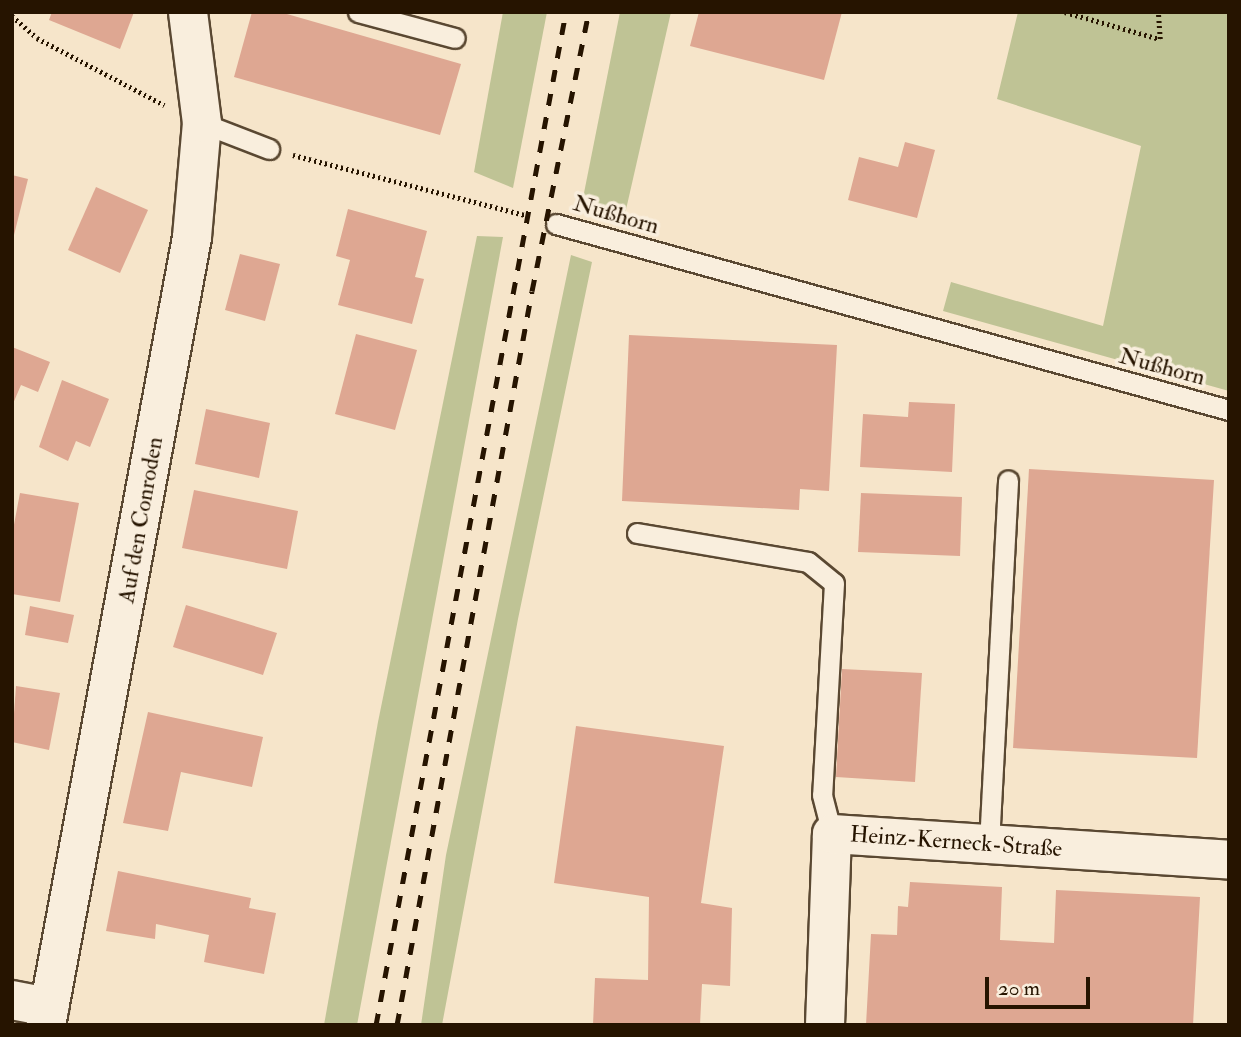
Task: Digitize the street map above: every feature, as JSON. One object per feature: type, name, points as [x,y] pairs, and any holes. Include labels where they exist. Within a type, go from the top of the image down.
[{"type":"street","name":"Auf den Conroden","points":[[36,1011],[192,237],[202,123],[188,12]]},
{"type":"street","name":"Heinz-Kerneck-Straße","points":[[825,1025],[832,834],[1229,860]]},
{"type":"lane","points":[[358,12],[455,38]]},
{"type":"lane","points":[[202,123],[270,149]]},
{"type":"lane","name":"Nußhorn","points":[[556,224],[1229,411]]},
{"type":"lane","points":[[989,844],[1008,480]]},
{"type":"lane","points":[[637,533],[808,562],[834,583],[822,795],[832,834]]},
{"type":"path","points":[[1065,12],[1160,39],[1158,12]]},
{"type":"path","points":[[12,16],[37,38],[202,123]]},
{"type":"path","name":"Nußhorn","points":[[270,149],[556,224]]},
{"type":"green space","points":[[503,12],[547,12],[513,188],[474,172]]},
{"type":"green space","points":[[620,12],[671,12],[625,214],[582,203]]},
{"type":"green space","points":[[1018,12],[1229,12],[1229,391],[943,311],[951,282],[1103,326],[1141,146],[997,99]]},
{"type":"green space","points":[[477,236],[503,237],[357,1025],[324,1025],[378,722]]},
{"type":"green space","points":[[571,255],[592,262],[518,619],[442,1025],[421,1025],[446,855]]},
{"type":"building","points":[[52,12],[134,12],[120,49],[49,20]]},
{"type":"building","points":[[252,12],[280,12],[461,64],[440,135],[234,77]]},
{"type":"building","points":[[699,12],[842,12],[824,80],[690,46]]},
{"type":"building","points":[[905,142],[935,150],[917,218],[848,200],[859,157],[898,167]]},
{"type":"building","points":[[12,175],[28,179],[13,239],[12,239]]},
{"type":"building","points":[[96,187],[148,210],[120,273],[68,250]]},
{"type":"building","points":[[348,209],[427,231],[415,277],[424,279],[412,324],[338,305],[350,260],[336,256]]},
{"type":"building","points":[[240,254],[280,264],[265,321],[225,310]]},
{"type":"building","points":[[356,334],[417,350],[395,430],[335,414]]},
{"type":"building","points":[[629,335],[837,345],[829,491],[800,489],[799,510],[622,501]]},
{"type":"building","points":[[12,347],[50,362],[38,392],[21,385],[12,406]]},
{"type":"building","points":[[62,380],[109,399],[90,447],[76,441],[68,461],[39,447]]},
{"type":"building","points":[[909,402],[955,404],[952,472],[860,467],[863,414],[908,417]]},
{"type":"building","points":[[206,409],[270,423],[259,478],[195,464]]},
{"type":"building","points":[[1029,469],[1214,480],[1197,758],[1013,748]]},
{"type":"building","points":[[194,490],[298,511],[287,569],[182,548]]},
{"type":"building","points":[[20,493],[79,503],[60,602],[12,594],[12,535]]},
{"type":"building","points":[[861,493],[962,497],[960,556],[858,552]]},
{"type":"building","points":[[186,605],[277,633],[263,675],[173,647]]},
{"type":"building","points":[[30,606],[74,615],[68,643],[25,635]]},
{"type":"building","points":[[842,669],[922,673],[915,782],[836,777]]},
{"type":"building","points":[[16,686],[60,693],[49,750],[12,742]]},
{"type":"building","points":[[148,712],[263,737],[252,787],[181,772],[168,831],[123,823]]},
{"type":"building","points":[[576,726],[724,746],[701,903],[732,908],[730,986],[702,984],[700,1025],[593,1025],[595,978],[648,980],[649,897],[554,883]]},
{"type":"building","points":[[118,871],[251,898],[249,908],[276,913],[264,974],[204,962],[209,935],[156,924],[155,939],[106,931]]},
{"type":"building","points":[[910,882],[1002,887],[1000,940],[1054,943],[1056,890],[1200,897],[1193,1025],[866,1025],[871,934],[897,935],[898,906],[908,907]]},
{"type":"railway","points":[[376,1025],[566,12]]},
{"type":"railway","points":[[397,1025],[532,291],[589,12]]}]
